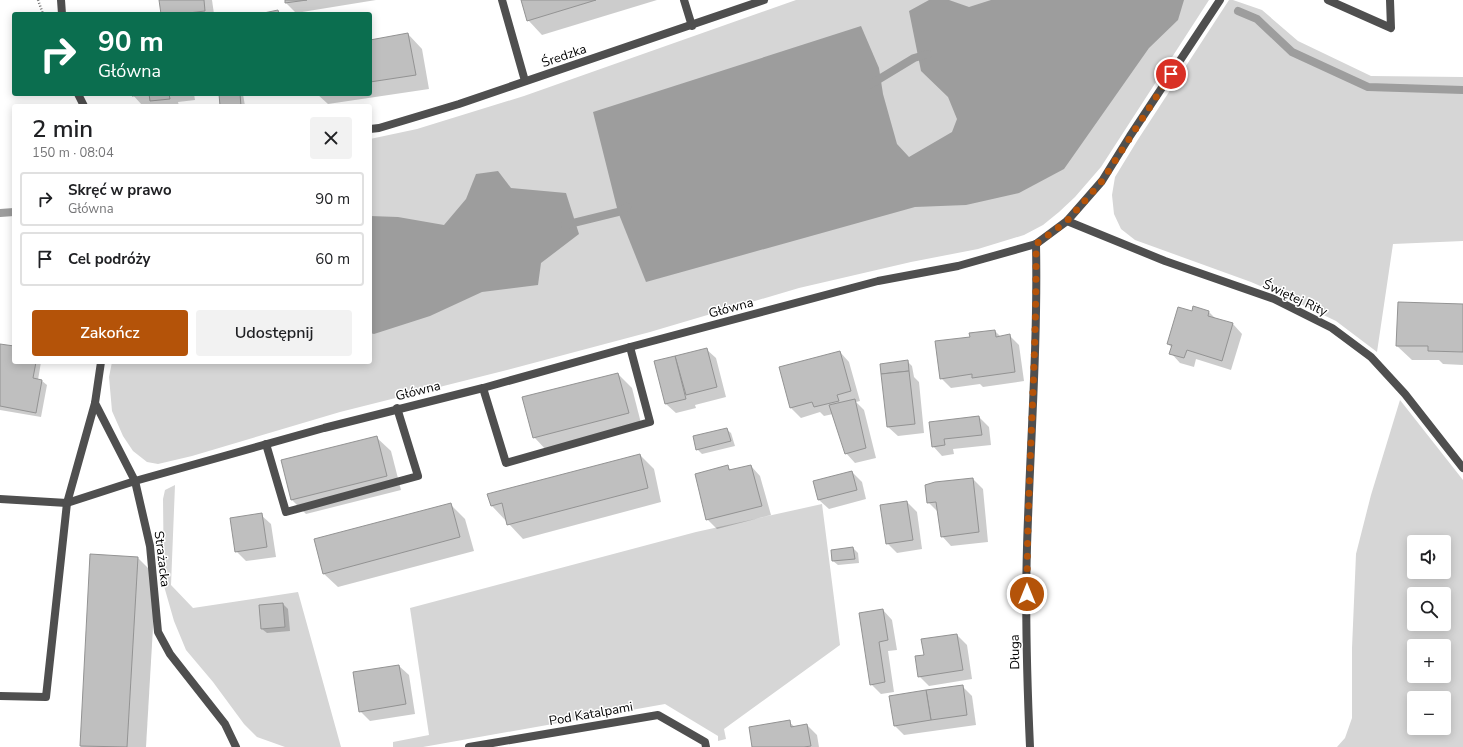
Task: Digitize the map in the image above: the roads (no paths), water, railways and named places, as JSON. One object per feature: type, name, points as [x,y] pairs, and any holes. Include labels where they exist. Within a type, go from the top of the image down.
[{"type":"street","points":[[61,0],[62,12]]},
{"type":"street","points":[[502,0],[525,81]]},
{"type":"street","points":[[684,0],[692,26]]},
{"type":"street","name":"Średzka","points":[[372,129],[460,104],[692,26],[764,0]]},
{"type":"street","name":"Główna","points":[[67,503],[135,481],[398,408],[483,388],[878,281],[958,266],[1036,244],[1067,221],[1102,181],[1220,0]]},
{"type":"street","points":[[1328,0],[1391,28],[1390,0]]},
{"type":"street","name":"Świętej Rity","points":[[1067,221],[1165,261],[1274,299],[1332,328],[1371,357],[1406,394],[1463,468]]},
{"type":"street","name":"Długa","points":[[1030,747],[1027,556],[1037,293],[1036,244]]},
{"type":"street","points":[[483,388],[506,463],[650,422],[630,347]]},
{"type":"street","points":[[0,696],[46,697],[67,503],[95,403],[101,364]]},
{"type":"street","name":"Strażacka","points":[[95,403],[135,481],[150,546],[158,632],[170,654],[225,724],[236,747]]},
{"type":"street","points":[[266,444],[286,512],[418,476],[398,408]]},
{"type":"street","points":[[0,499],[67,503]]},
{"type":"street","name":"Pod Katalpami","points":[[469,747],[658,715],[705,742],[706,747]]},
{"type":"waterway","points":[[1238,11],[1257,19],[1292,52],[1368,87],[1463,90]]},
{"type":"waterway","points":[[871,84],[914,58],[928,54]]},
{"type":"waterway","points":[[565,225],[618,212],[627,207]]},
{"type":"waterway","points":[[0,213],[12,212]]}]
